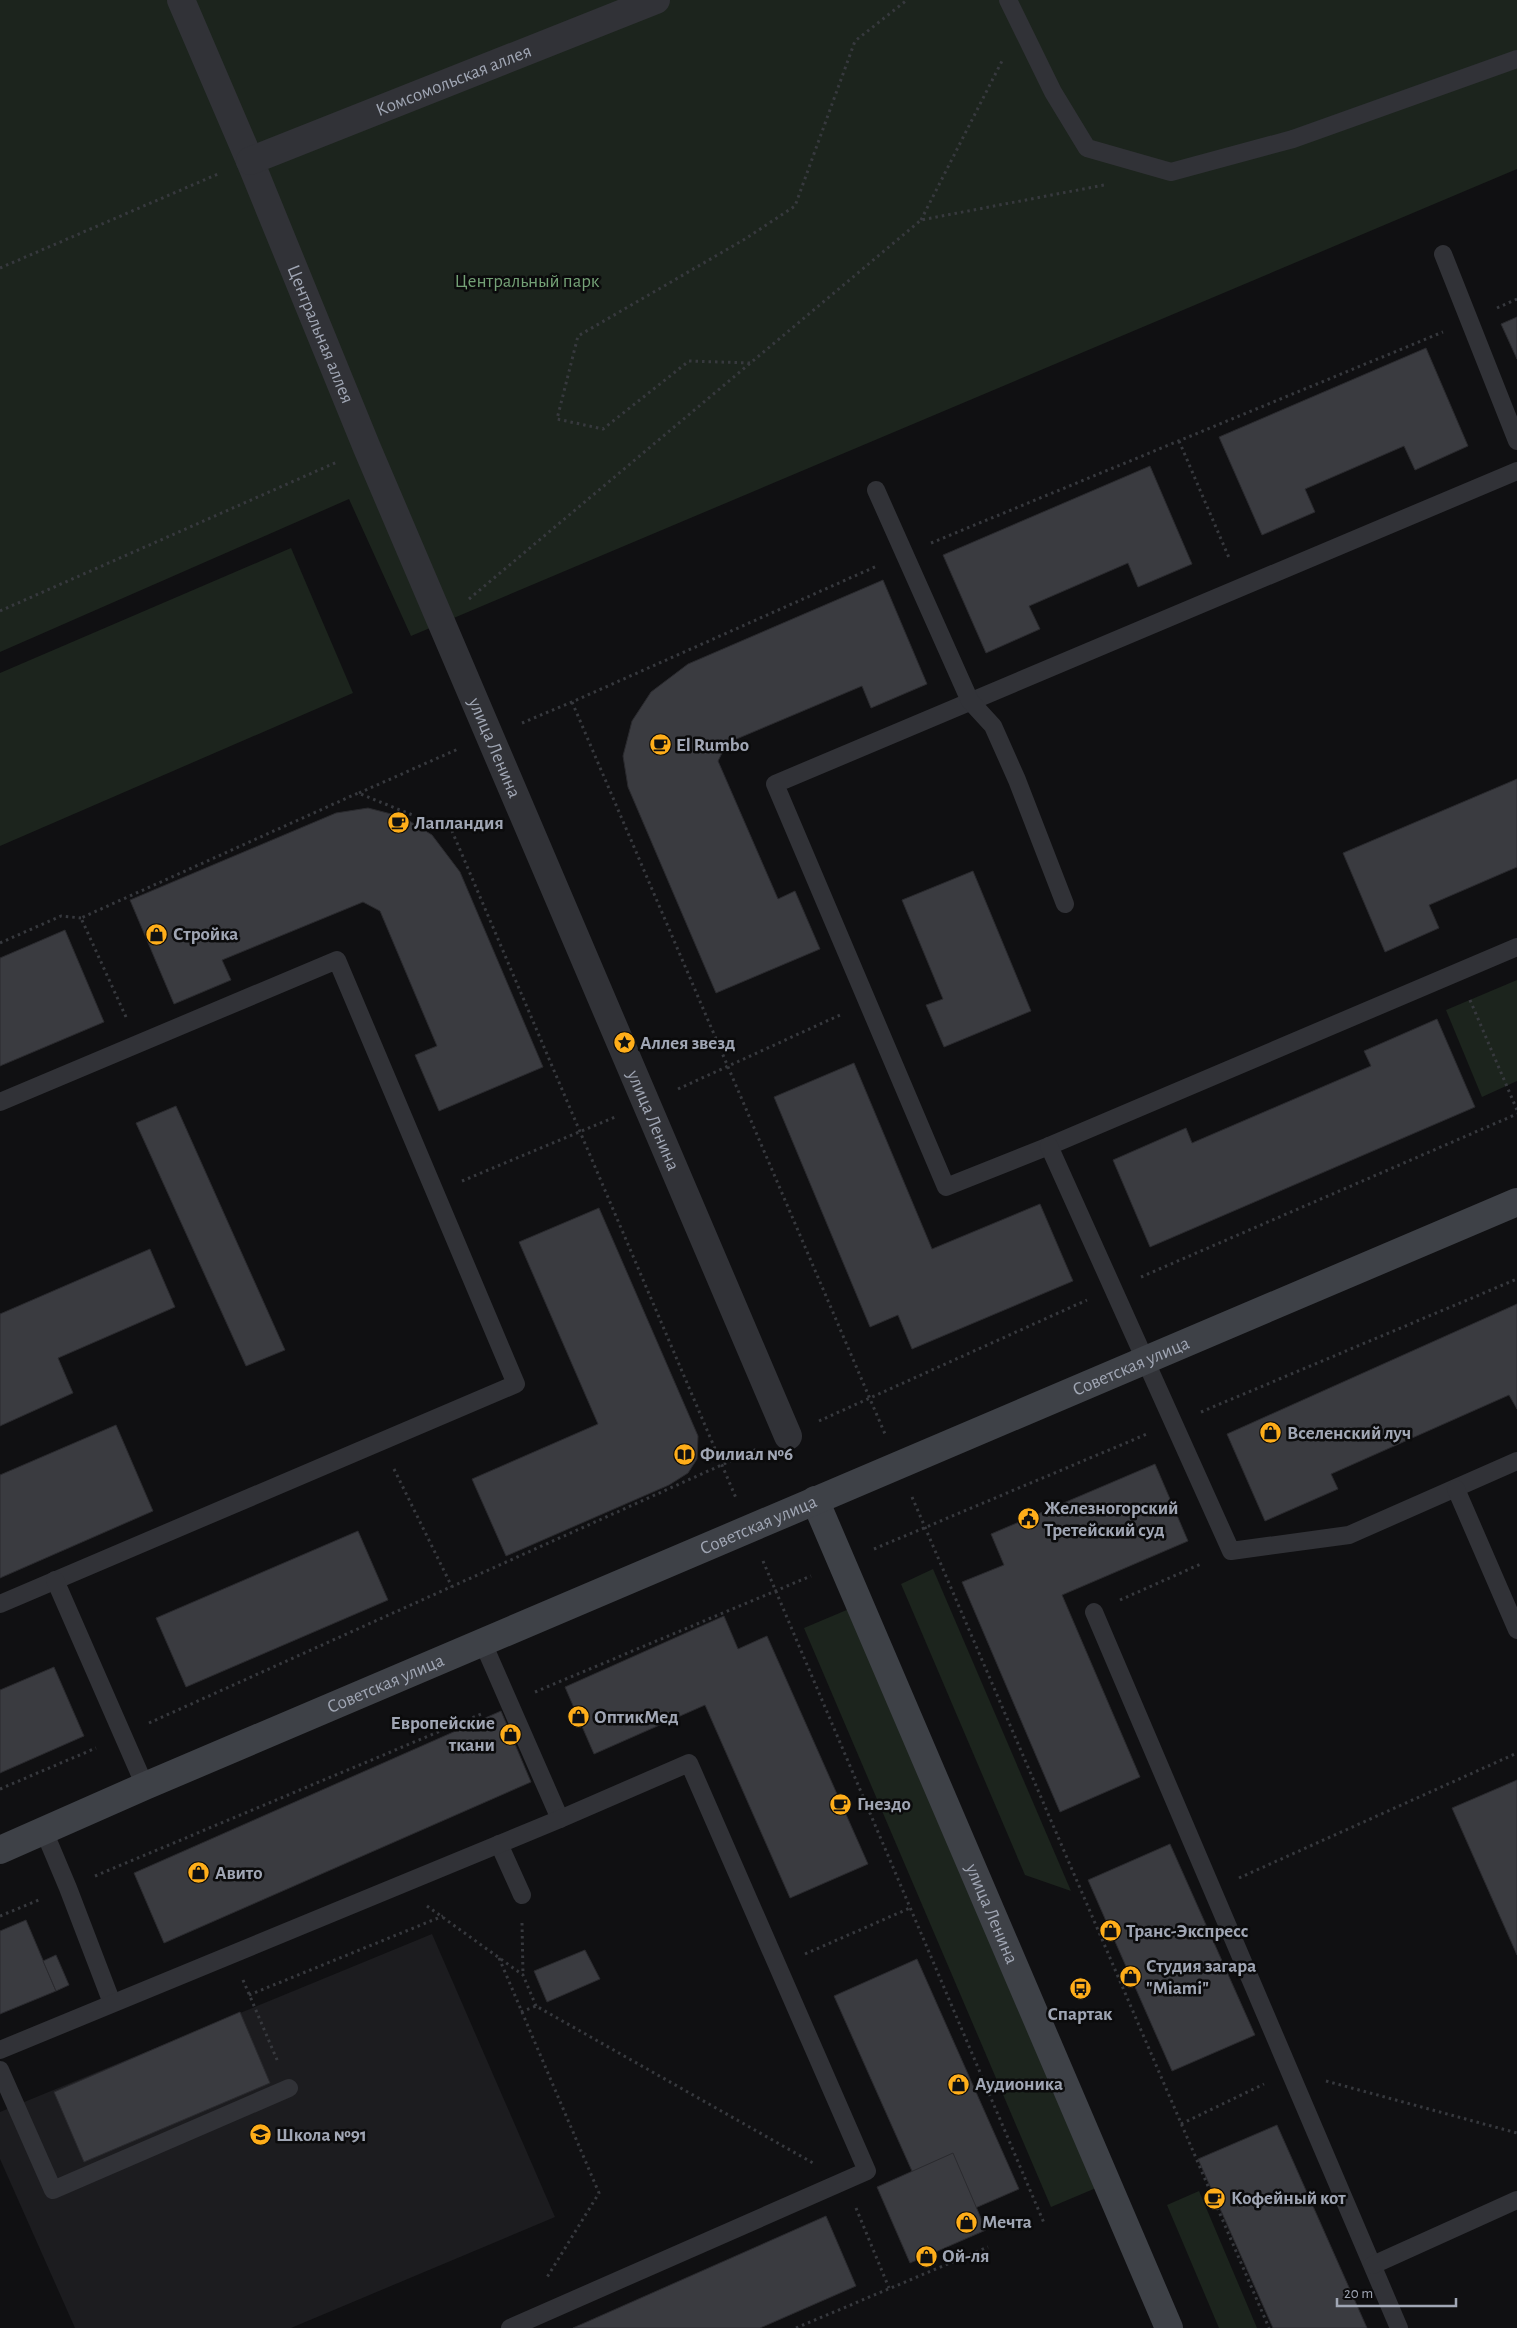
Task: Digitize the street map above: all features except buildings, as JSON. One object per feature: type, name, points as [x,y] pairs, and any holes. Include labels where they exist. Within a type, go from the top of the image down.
[{"type":"main road","name":"Советская улица","points":[[0,1850],[145,1786],[815,1500],[1145,1362],[1517,1202]]},
{"type":"main road","name":"улица Ленина","points":[[815,1500],[1169,2328]]},
{"type":"street","name":"Центральная аллея","points":[[181,0],[250,161],[367,448],[460,668]]},
{"type":"street","name":"Комсомольская аллея","points":[[250,161],[656,0]]},
{"type":"street","name":"улица Ленина","points":[[460,668],[788,1436]]},
{"type":"lane","points":[[1008,0],[1053,92],[1087,148],[1171,172],[1293,139],[1517,59]]},
{"type":"lane","points":[[1443,254],[1517,441]]},
{"type":"lane","points":[[1517,470],[776,784],[946,1187],[1049,1146],[1517,947]]},
{"type":"lane","points":[[876,490],[970,701],[993,726],[1017,780],[1065,904]]},
{"type":"lane","points":[[0,1102],[337,960],[516,1384],[0,1604]]},
{"type":"lane","points":[[1049,1146],[1231,1551],[1349,1535],[1517,1461]]},
{"type":"lane","points":[[1456,1489],[1517,1630]]},
{"type":"lane","points":[[55,1580],[145,1786]]},
{"type":"lane","points":[[1094,1612],[1399,2328]]},
{"type":"lane","points":[[482,1643],[560,1819]]},
{"type":"lane","points":[[0,2050],[560,1819],[689,1763],[867,2171],[514,2326]]},
{"type":"lane","points":[[44,1831],[112,2003]]},
{"type":"lane","points":[[499,1844],[522,1895]]},
{"type":"lane","points":[[0,2070],[53,2190],[289,2088]]},
{"type":"lane","points":[[1372,2265],[1517,2200]]},
{"type":"path","points":[[751,363],[689,361],[603,430],[557,419],[578,336],[745,239],[796,206],[855,41],[907,0]]},
{"type":"path","points":[[441,623],[920,220],[1021,25]]},
{"type":"path","points":[[0,268],[250,161]]},
{"type":"path","points":[[920,220],[1113,183]]},
{"type":"path","points":[[0,943],[60,916],[81,918],[358,793],[572,702],[904,554],[1469,321],[1517,299]]},
{"type":"path","points":[[1179,441],[1241,587]]},
{"type":"path","points":[[0,611],[313,472]]},
{"type":"path","points":[[572,702],[1268,2328]]},
{"type":"path","points":[[358,793],[452,831]]},
{"type":"path","points":[[81,918],[139,1045]]},
{"type":"path","points":[[1458,972],[1517,1110]]},
{"type":"path","points":[[727,1066],[868,1002]]},
{"type":"path","points":[[436,1192],[580,1131]]},
{"type":"path","points":[[0,1916],[1517,1279]]},
{"type":"path","points":[[381,1442],[452,1587]]},
{"type":"path","points":[[1094,1612],[1231,1551]]},
{"type":"path","points":[[1213,1890],[1517,1753]]},
{"type":"path","points":[[398,1886],[443,1916],[523,1975]]},
{"type":"path","points":[[522,1895],[523,1975],[536,2006],[844,2181],[889,2288]]},
{"type":"path","points":[[777,1966],[910,1908]]},
{"type":"path","points":[[249,1995],[443,1916]]},
{"type":"path","points":[[232,1955],[289,2088]]},
{"type":"path","points":[[499,1958],[600,2193],[514,2326]]},
{"type":"path","points":[[522,2012],[536,2006]]},
{"type":"path","points":[[1181,2124],[1290,2071],[1517,2133]]},
{"type":"path","points":[[796,2328],[988,2247]]},
{"type":"shaded area","name":"Школа №91","points":[[432,1934],[555,2217],[291,2328],[75,2328],[0,2159],[0,2112]]},
{"type":"green space","name":"Центральный парк","points":[[0,0],[1517,0],[1517,169],[411,636],[349,499],[0,652]]},
{"type":"green space","points":[[291,548],[353,693],[0,846],[0,673]]},
{"type":"green space","points":[[1517,980],[1517,1081],[1482,1097],[1446,1010]]},
{"type":"green space","points":[[933,1569],[1071,1891],[1025,1875],[901,1584]]},
{"type":"green space","points":[[849,1609],[1096,2188],[1051,2207],[804,1628]]},
{"type":"green space","points":[[1199,2191],[1257,2328],[1219,2328],[1167,2205]]},
{"type":"place","name":"El Rumbo","points":[[660,745]]},
{"type":"place","name":"Лапландия","points":[[398,823]]},
{"type":"place","name":"Стройка","points":[[157,934]]},
{"type":"place","name":"Аллея звезд","points":[[624,1043]]},
{"type":"place","name":"Вселенский луч","points":[[1271,1433]]},
{"type":"place","name":"Филиал №6","points":[[684,1454]]},
{"type":"place","name":"Железногорский Третейский суд","points":[[1028,1519]]},
{"type":"place","name":"ОптикМед","points":[[578,1717]]},
{"type":"place","name":"Европейские ткани","points":[[511,1734]]},
{"type":"place","name":"Гнездо","points":[[841,1804]]},
{"type":"place","name":"Авито","points":[[199,1873]]},
{"type":"place","name":"Транс-Экспресс","points":[[1110,1931]]},
{"type":"place","name":"Студия загара \"Miami\"","points":[[1130,1977]]},
{"type":"place","name":"Спартак","points":[[1080,1988]]},
{"type":"place","name":"Аудионика","points":[[959,2084]]},
{"type":"place","name":"Школа №91","points":[[260,2135]]},
{"type":"place","name":"Кофейный кот","points":[[1215,2198]]},
{"type":"place","name":"Мечта","points":[[966,2222]]},
{"type":"place","name":"Ой-ля","points":[[926,2256]]}]
